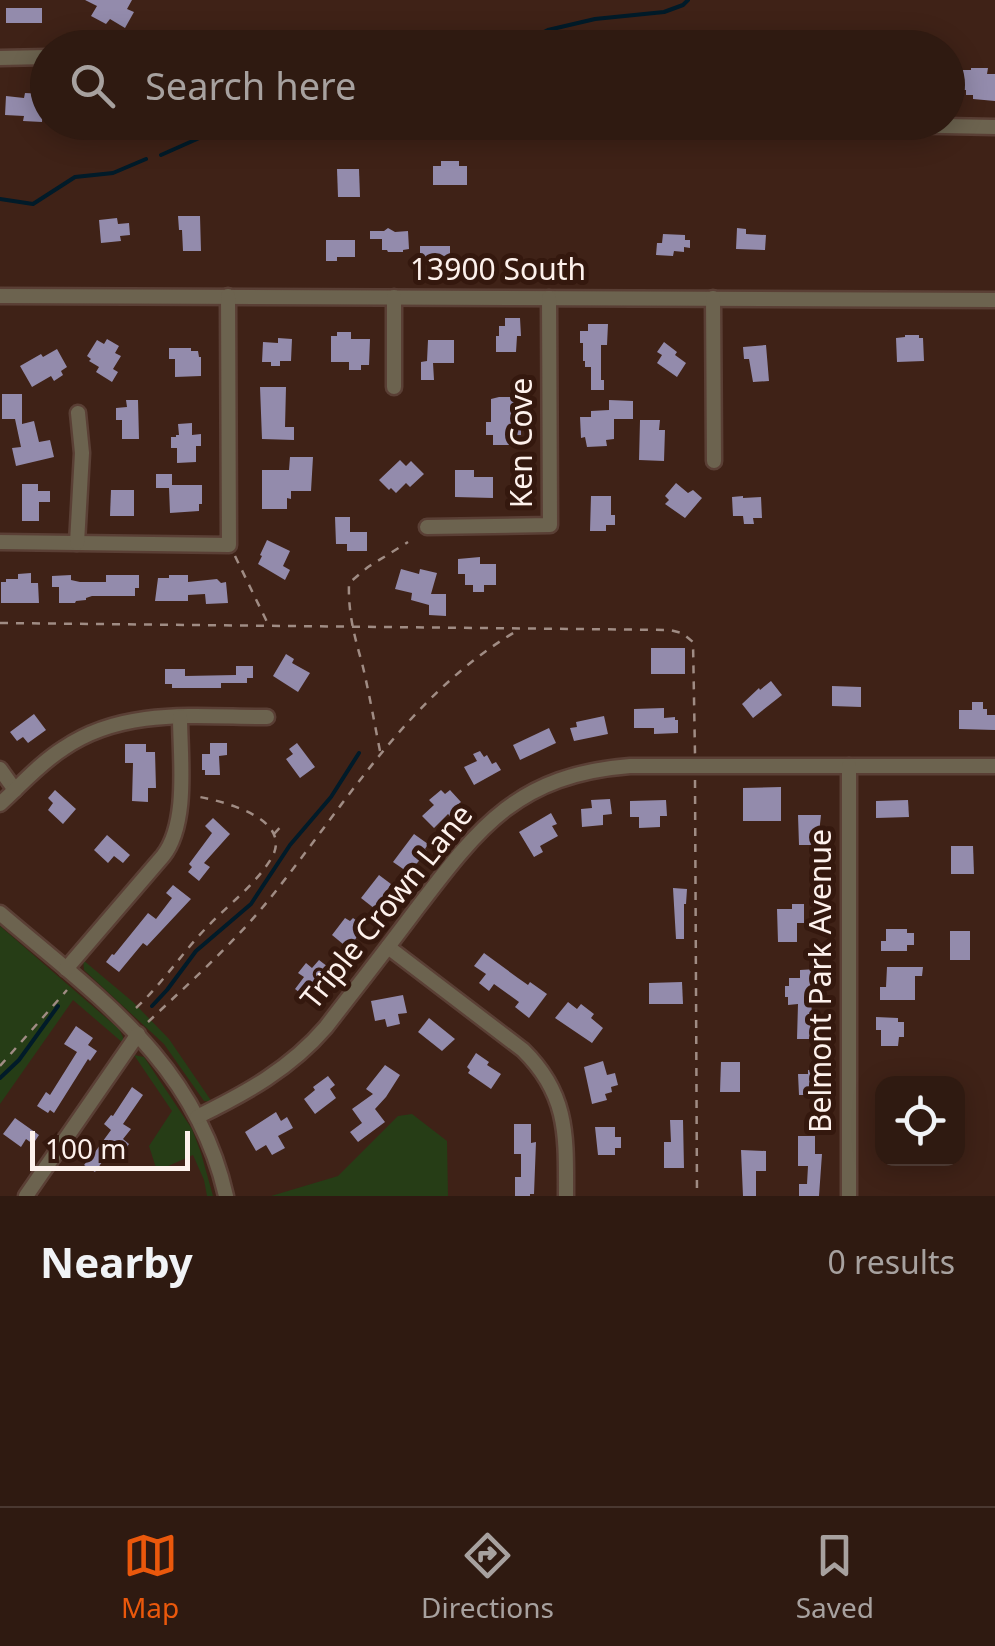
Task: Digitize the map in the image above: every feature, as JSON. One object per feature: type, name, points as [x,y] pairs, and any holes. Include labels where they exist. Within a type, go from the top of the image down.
[{"type":"street","points":[[0,58],[30,57]]},
{"type":"street","points":[[965,126],[995,127]]},
{"type":"street","name":"13900 South","points":[[0,296],[995,300]]},
{"type":"street","points":[[0,542],[229,545],[228,296]]},
{"type":"street","points":[[394,297],[394,386]]},
{"type":"street","name":"Ken Cove","points":[[427,527],[550,526],[550,298]]},
{"type":"street","points":[[712,298],[714,462]]},
{"type":"street","points":[[77,543],[82,453],[78,413]]},
{"type":"street","points":[[66,969],[173,841],[180,809],[180,716]]},
{"type":"street","points":[[0,804],[62,749],[94,731],[129,720],[267,717]]},
{"type":"street","name":"Triple Crown Lane","points":[[198,1118],[259,1086],[295,1059],[326,1027],[476,834],[517,800],[553,782],[590,771],[630,766],[995,766]]},
{"type":"street","name":"Belmont Park Avenue","points":[[848,1196],[849,766]]},
{"type":"street","points":[[0,769],[16,790]]},
{"type":"street","points":[[0,913],[143,1028],[198,1118],[226,1196]]},
{"type":"street","points":[[388,947],[523,1050],[541,1069],[563,1117],[566,1196]]},
{"type":"street","points":[[26,1196],[143,1028]]},
{"type":"path","points":[[380,754],[351,627],[349,583],[408,542]]},
{"type":"path","points":[[234,556],[269,625]]},
{"type":"path","points":[[0,623],[670,630],[693,642],[694,755]]},
{"type":"path","points":[[143,1028],[238,936],[405,723],[494,644],[524,627]]},
{"type":"path","points":[[695,773],[697,1196]]},
{"type":"path","points":[[136,1008],[271,859],[275,849],[273,835],[252,814],[237,805],[193,796]]},
{"type":"path","points":[[273,835],[284,823]]},
{"type":"path","points":[[0,1066],[66,990]]},
{"type":"green space","points":[[0,926],[119,1029],[123,1043],[73,1000],[0,1104]]},
{"type":"green space","points":[[83,960],[169,1039],[212,1102],[204,1101],[164,1044],[84,970]]},
{"type":"green space","points":[[134,1055],[144,1057],[192,1129],[213,1196],[207,1196],[193,1155],[157,1171],[149,1146],[172,1111]]},
{"type":"green space","points":[[412,1114],[447,1141],[448,1196],[271,1196],[338,1176],[398,1116]]},
{"type":"building","points":[[85,0],[132,0],[127,9],[134,12],[125,28],[110,19],[106,24],[91,16],[97,6]]},
{"type":"building","points":[[6,8],[42,8],[42,23],[6,23]]},
{"type":"building","points":[[988,68],[987,74],[995,74],[995,101],[966,95],[965,70]]},
{"type":"building","points":[[25,93],[30,93],[30,121],[23,121],[24,116],[5,115],[6,96],[24,98]]},
{"type":"building","points":[[441,161],[459,161],[459,166],[467,166],[467,185],[433,185],[433,166],[441,166]]},
{"type":"building","points":[[337,169],[359,169],[360,197],[338,197]]},
{"type":"building","points":[[178,216],[200,216],[201,251],[183,251]]},
{"type":"building","points":[[117,218],[118,224],[129,223],[130,235],[120,236],[121,241],[101,243],[99,220]]},
{"type":"building","points":[[737,228],[746,229],[746,234],[766,235],[765,250],[736,249]]},
{"type":"building","points":[[370,231],[408,231],[409,249],[388,252],[382,250],[382,239],[370,239]]},
{"type":"building","points":[[663,234],[685,235],[690,248],[674,251],[673,256],[656,255]]},
{"type":"building","points":[[326,240],[355,240],[355,257],[326,261]]},
{"type":"building","points":[[420,246],[450,246],[450,255],[456,255],[456,268],[438,268],[438,263],[420,261]]},
{"type":"building","points":[[505,318],[520,318],[521,336],[517,336],[516,352],[496,352],[496,336],[499,326],[505,326]]},
{"type":"building","points":[[588,324],[608,324],[607,345],[601,345],[604,390],[591,390],[591,367],[585,367],[583,361],[580,331],[588,331]]},
{"type":"building","points":[[337,332],[351,332],[351,339],[370,339],[369,365],[349,370],[349,362],[331,362],[331,336],[337,336]]},
{"type":"building","points":[[278,338],[292,339],[291,361],[271,366],[271,362],[262,362],[263,342],[278,343]]},
{"type":"building","points":[[896,338],[923,338],[924,361],[897,362]]},
{"type":"building","points":[[107,339],[119,346],[115,353],[121,356],[113,369],[118,372],[112,382],[96,372],[99,367],[87,356],[97,340],[104,344]]},
{"type":"building","points":[[428,340],[454,340],[454,363],[433,363],[434,380],[421,380],[421,362],[427,361]]},
{"type":"building","points":[[664,342],[686,363],[677,377],[657,363],[662,355],[657,352]]},
{"type":"building","points":[[766,345],[769,381],[753,382],[743,347]]},
{"type":"building","points":[[169,348],[198,351],[201,376],[175,377],[175,359],[169,359]]},
{"type":"building","points":[[57,349],[67,367],[61,371],[63,375],[54,381],[51,376],[32,387],[20,366]]},
{"type":"building","points":[[260,387],[286,387],[285,427],[294,427],[294,440],[262,439]]},
{"type":"building","points":[[2,394],[22,394],[22,424],[34,421],[39,442],[50,440],[54,457],[16,466],[12,448],[21,447],[15,419],[2,419]]},
{"type":"building","points":[[514,397],[514,421],[521,421],[521,435],[509,435],[509,445],[493,445],[493,435],[486,435],[486,422],[491,422],[491,399]]},
{"type":"building","points":[[126,400],[138,400],[139,439],[122,439],[122,420],[116,420],[116,408],[127,407]]},
{"type":"building","points":[[609,400],[633,401],[633,419],[614,419],[614,439],[606,440],[607,446],[587,447],[585,437],[581,438],[580,417],[591,417],[591,411],[609,410]]},
{"type":"building","points":[[640,420],[660,420],[659,430],[665,430],[664,461],[639,460]]},
{"type":"building","points":[[192,423],[192,435],[201,434],[196,462],[177,463],[177,448],[171,448],[171,437],[179,435],[178,424]]},
{"type":"building","points":[[290,457],[313,457],[311,491],[291,491],[287,509],[262,509],[262,470],[289,470]]},
{"type":"building","points":[[400,460],[406,466],[411,461],[424,474],[396,493],[379,480]]},
{"type":"building","points":[[455,470],[474,470],[474,477],[493,477],[493,498],[455,497]]},
{"type":"building","points":[[156,474],[172,474],[172,485],[202,485],[199,511],[170,513],[169,488],[156,488]]},
{"type":"building","points":[[676,483],[702,498],[685,518],[665,504],[669,500],[665,496]]},
{"type":"building","points":[[22,484],[38,484],[38,491],[50,491],[50,502],[39,502],[39,521],[22,521]]},
{"type":"building","points":[[111,490],[134,490],[134,516],[110,516]]},
{"type":"building","points":[[591,496],[611,496],[615,525],[606,525],[606,531],[590,531]]},
{"type":"building","points":[[732,497],[761,497],[762,518],[753,518],[754,524],[744,524],[743,516],[733,516]]},
{"type":"building","points":[[335,517],[350,517],[350,532],[367,532],[367,551],[347,551],[347,544],[336,544]]},
{"type":"building","points":[[267,540],[290,551],[283,566],[290,570],[285,580],[258,564]]},
{"type":"building","points":[[480,557],[480,564],[496,564],[496,585],[484,585],[484,592],[473,592],[473,585],[465,585],[465,574],[458,574],[458,559]]},
{"type":"building","points":[[401,569],[437,573],[431,594],[446,594],[446,616],[429,615],[429,605],[411,600],[412,593],[395,589]]},
{"type":"building","points":[[31,573],[31,583],[38,583],[39,603],[1,603],[1,582]]},
{"type":"building","points":[[71,575],[71,580],[80,582],[106,582],[106,575],[139,575],[139,588],[135,588],[135,596],[92,596],[75,603],[59,603],[59,587],[52,587],[52,576]]},
{"type":"building","points":[[188,575],[188,582],[226,582],[228,603],[206,604],[205,594],[188,595],[188,601],[155,601],[158,578]]},
{"type":"building","points":[[651,648],[685,648],[685,674],[651,674]]},
{"type":"building","points":[[286,654],[294,659],[292,663],[310,673],[298,692],[273,676]]},
{"type":"building","points":[[236,666],[253,666],[253,678],[247,678],[247,683],[221,683],[221,688],[172,688],[172,684],[165,684],[165,669],[185,669],[185,676],[236,675]]},
{"type":"building","points":[[771,681],[782,695],[753,718],[742,704]]},
{"type":"building","points":[[832,686],[861,687],[861,707],[832,706]]},
{"type":"building","points":[[972,702],[983,702],[987,715],[995,715],[995,730],[959,729],[959,710],[972,710]]},
{"type":"building","points":[[664,708],[664,718],[678,720],[678,733],[654,734],[654,728],[634,728],[634,709]]},
{"type":"building","points":[[34,714],[46,730],[28,743],[23,737],[17,741],[10,732]]},
{"type":"building","points":[[604,716],[608,734],[574,741],[570,728],[577,727],[576,722]]},
{"type":"building","points":[[549,728],[556,743],[520,760],[513,745]]},
{"type":"building","points":[[210,743],[227,743],[227,755],[219,756],[220,775],[205,775],[202,770],[202,754],[210,754]]},
{"type":"building","points":[[297,743],[315,767],[300,778],[286,759],[293,754],[289,749]]},
{"type":"building","points":[[125,744],[146,744],[146,752],[155,752],[156,788],[148,788],[148,802],[132,801],[133,763],[125,763]]},
{"type":"building","points":[[480,751],[501,770],[474,785],[464,767],[477,761],[473,754]]},
{"type":"building","points":[[781,787],[781,821],[743,821],[743,788]]},
{"type":"building","points":[[55,790],[76,809],[63,824],[48,810],[53,803],[48,798]]},
{"type":"building","points":[[441,790],[445,794],[450,790],[461,802],[457,805],[460,808],[434,828],[422,816],[434,805],[429,800]]},
{"type":"building","points":[[610,799],[612,814],[603,815],[603,825],[582,827],[581,809],[592,808],[591,800]]},
{"type":"building","points":[[666,800],[667,816],[660,816],[660,827],[639,828],[639,817],[630,817],[630,801]]},
{"type":"building","points":[[908,800],[909,817],[876,818],[876,801]]},
{"type":"building","points":[[551,813],[558,836],[540,846],[543,852],[534,857],[519,832]]},
{"type":"building","points":[[798,815],[821,815],[815,845],[799,845]]},
{"type":"building","points":[[213,818],[230,834],[204,863],[210,867],[199,881],[188,872],[192,867],[189,864],[212,833],[205,826]]},
{"type":"building","points":[[414,834],[428,844],[409,873],[393,862]]},
{"type":"building","points":[[107,835],[130,855],[123,863],[114,856],[108,863],[94,850]]},
{"type":"building","points":[[951,846],[973,846],[974,874],[951,874]]},
{"type":"building","points":[[379,875],[391,884],[375,909],[361,898]]},
{"type":"building","points":[[173,885],[191,899],[147,946],[143,943],[119,972],[106,962],[148,913],[156,919],[172,898],[166,893]]},
{"type":"building","points":[[673,888],[687,889],[684,939],[676,939]]},
{"type":"building","points":[[792,904],[804,904],[804,923],[797,923],[797,942],[778,942],[777,909],[792,909]]},
{"type":"building","points":[[345,918],[353,918],[364,926],[349,949],[332,935]]},
{"type":"building","points":[[886,929],[914,933],[914,945],[907,945],[907,951],[881,951]]},
{"type":"building","points":[[950,931],[970,931],[970,960],[950,960]]},
{"type":"building","points":[[484,953],[547,994],[529,1018],[515,1007],[519,1002],[494,984],[489,991],[479,983],[486,974],[474,966]]},
{"type":"building","points":[[319,960],[332,970],[328,975],[331,977],[309,1000],[295,989],[304,977],[298,973],[306,963],[312,968]]},
{"type":"building","points":[[887,967],[923,967],[922,976],[915,976],[915,1000],[880,1000],[880,987],[886,987]]},
{"type":"building","points":[[817,969],[818,992],[811,992],[815,1039],[797,1039],[798,1004],[788,1005],[785,986],[789,986],[789,978],[800,978],[800,970]]},
{"type":"building","points":[[682,982],[683,1004],[649,1004],[649,983]]},
{"type":"building","points":[[403,995],[407,1013],[398,1014],[400,1024],[387,1027],[385,1019],[375,1021],[371,1001]]},
{"type":"building","points":[[568,1002],[577,1009],[581,1004],[603,1028],[592,1043],[555,1018]]},
{"type":"building","points":[[876,1017],[904,1022],[904,1037],[899,1037],[898,1046],[881,1046]]},
{"type":"building","points":[[429,1018],[455,1039],[442,1051],[418,1032]]},
{"type":"building","points":[[76,1026],[93,1038],[88,1045],[97,1051],[54,1113],[48,1113],[37,1106],[46,1092],[50,1095],[77,1052],[64,1044]]},
{"type":"building","points":[[476,1053],[501,1074],[491,1089],[468,1073],[467,1067]]},
{"type":"building","points":[[603,1061],[607,1075],[615,1073],[618,1085],[605,1094],[607,1100],[592,1104],[584,1067]]},
{"type":"building","points":[[721,1062],[740,1062],[740,1092],[720,1092]]},
{"type":"building","points":[[385,1065],[400,1075],[375,1109],[385,1122],[358,1142],[350,1132],[362,1123],[352,1109],[373,1094],[366,1089]]},
{"type":"building","points":[[821,1069],[821,1095],[799,1095],[798,1074]]},
{"type":"building","points":[[328,1076],[335,1085],[330,1089],[336,1098],[315,1114],[304,1099]]},
{"type":"building","points":[[132,1087],[143,1095],[123,1124],[131,1129],[123,1139],[129,1144],[122,1154],[112,1148],[95,1172],[84,1165],[88,1160],[82,1156],[88,1147],[95,1152],[111,1130],[104,1124]]},
{"type":"building","points":[[276,1112],[281,1121],[287,1117],[293,1128],[278,1136],[285,1148],[272,1155],[266,1145],[256,1151],[245,1132]]},
{"type":"building","points":[[15,1118],[39,1135],[33,1144],[26,1139],[21,1147],[3,1134]]},
{"type":"building","points":[[670,1120],[683,1120],[684,1168],[664,1168],[664,1142],[671,1142]]},
{"type":"building","points":[[514,1124],[531,1124],[531,1143],[536,1142],[534,1194],[530,1196],[515,1196],[515,1177],[521,1177],[521,1154],[514,1154]]},
{"type":"building","points":[[595,1127],[615,1127],[615,1137],[621,1137],[621,1148],[615,1148],[615,1155],[598,1155]]},
{"type":"building","points":[[798,1136],[815,1136],[815,1154],[822,1154],[819,1196],[799,1196],[799,1184],[807,1184],[808,1166],[798,1166]]},
{"type":"building","points":[[741,1150],[766,1151],[766,1171],[756,1171],[756,1196],[743,1196]]},
{"type":"waterway","points":[[548,30],[595,19],[664,12],[688,0]]},
{"type":"waterway","points":[[161,155],[195,140]]},
{"type":"waterway","points":[[0,199],[33,204],[75,177],[113,173],[146,159]]},
{"type":"waterway","points":[[152,1006],[196,951],[251,904],[359,753]]},
{"type":"waterway","points":[[0,1078],[19,1060],[58,1006]]}]
